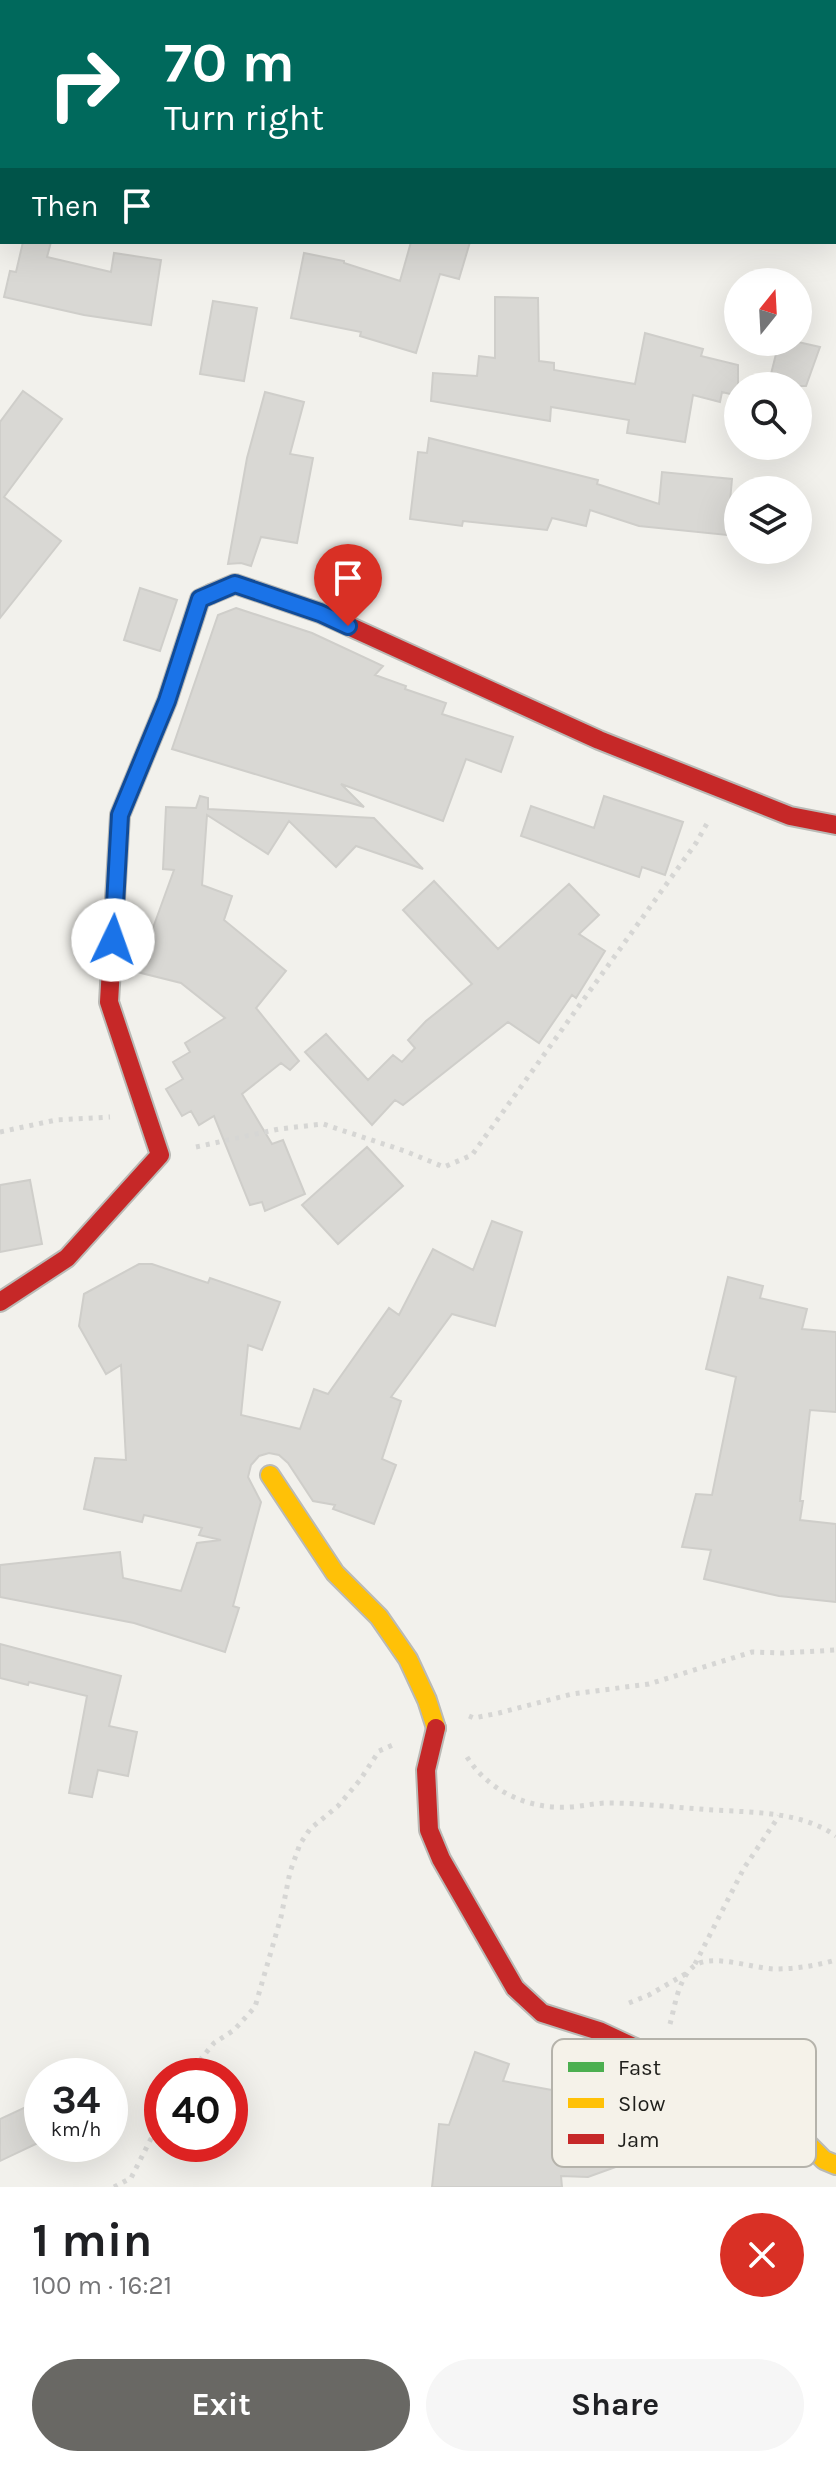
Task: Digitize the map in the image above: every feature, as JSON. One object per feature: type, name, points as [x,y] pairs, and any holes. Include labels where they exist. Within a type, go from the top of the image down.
[{"type":"street","points":[[0,1302],[67,1258],[160,1155],[109,1002],[120,815],[167,701],[200,599],[235,584],[320,613],[599,740],[790,816],[836,825]]},
{"type":"street","points":[[270,1475],[335,1573],[379,1617],[408,1659],[436,1728],[426,1770],[429,1830],[441,1859],[515,1988],[542,2013],[616,2039]]},
{"type":"street","points":[[816,2152],[836,2165]]},
{"type":"path","points":[[160,1155],[279,1129],[323,1124],[444,1167],[472,1155],[696,843],[725,790]]},
{"type":"path","points":[[0,1132],[56,1120],[147,1115]]},
{"type":"path","points":[[427,1700],[474,1718],[572,1694],[649,1684],[752,1652],[836,1650]]},
{"type":"path","points":[[202,2058],[255,2007],[281,1917],[290,1872],[300,1844],[310,1829],[338,1806],[379,1751],[436,1728],[502,1793],[537,1806],[569,1807],[604,1803],[779,1816],[804,1821],[836,1836]]},
{"type":"path","points":[[582,2026],[649,1995],[694,1966],[744,1868],[779,1816]]},
{"type":"path","points":[[694,1966],[713,1961],[773,1969],[813,1967],[836,1960]]},
{"type":"path","points":[[666,2039],[687,1973]]},
{"type":"path","points":[[114,2187],[131,2178],[144,2152]]},
{"type":"building","points":[[23,244],[50,244],[47,257],[111,272],[114,253],[161,260],[151,325],[84,315],[4,297],[10,271],[16,272]]},
{"type":"building","points":[[410,244],[469,244],[459,279],[440,274],[416,353],[360,336],[361,332],[291,318],[304,253],[344,261],[400,281]]},
{"type":"building","points":[[495,297],[538,298],[539,361],[554,363],[554,370],[635,384],[645,333],[703,349],[701,356],[738,365],[738,372],[724,372],[724,392],[720,402],[693,395],[685,442],[627,433],[629,420],[551,407],[550,421],[431,401],[433,373],[477,376],[479,356],[495,358]]},
{"type":"building","points":[[213,301],[257,308],[244,381],[200,374]]},
{"type":"building","points":[[812,345],[820,347],[811,372],[772,372],[776,356],[812,356]]},
{"type":"building","points":[[23,391],[62,419],[4,497],[61,541],[0,618],[0,422]]},
{"type":"building","points":[[265,392],[304,402],[290,454],[313,458],[297,543],[261,537],[251,566],[228,564],[247,458]]},
{"type":"building","points":[[429,438],[598,480],[597,484],[659,504],[662,472],[724,478],[724,535],[639,526],[590,510],[586,526],[552,518],[547,530],[463,521],[462,526],[410,519],[418,452],[427,453]]},
{"type":"building","points":[[140,588],[177,600],[160,651],[124,640]]},
{"type":"building","points":[[236,608],[312,633],[383,666],[375,675],[446,703],[442,714],[513,737],[501,772],[466,759],[443,821],[341,784],[364,807],[172,749],[218,615]]},
{"type":"building","points":[[200,796],[208,798],[208,809],[374,818],[423,869],[356,846],[336,867],[289,821],[268,854],[207,815],[202,885],[232,896],[224,920],[286,971],[256,1008],[299,1061],[290,1070],[281,1063],[242,1094],[272,1144],[283,1140],[305,1194],[265,1211],[262,1202],[250,1205],[214,1116],[199,1125],[191,1111],[182,1116],[166,1089],[183,1079],[173,1062],[190,1052],[185,1043],[225,1018],[181,983],[137,972],[174,870],[163,869],[166,807],[196,808]]},
{"type":"building","points":[[604,796],[683,822],[665,875],[642,867],[639,877],[521,836],[531,806],[594,828]]},
{"type":"building","points":[[434,881],[498,949],[569,884],[599,915],[579,934],[605,951],[576,998],[572,995],[539,1043],[508,1022],[403,1105],[395,1100],[372,1125],[305,1052],[326,1034],[368,1080],[393,1055],[402,1062],[415,1048],[408,1040],[426,1021],[472,984],[403,910]]},
{"type":"building","points":[[367,1147],[403,1186],[338,1244],[302,1205]]},
{"type":"building","points":[[30,1180],[42,1244],[0,1252],[0,1185]]},
{"type":"building","points":[[492,1221],[522,1232],[495,1326],[452,1314],[391,1397],[401,1401],[382,1459],[396,1465],[374,1524],[333,1509],[335,1505],[313,1501],[288,1463],[279,1455],[269,1453],[259,1456],[251,1465],[248,1477],[261,1502],[233,1606],[239,1608],[225,1652],[134,1623],[0,1597],[0,1565],[120,1552],[123,1578],[181,1591],[197,1543],[221,1540],[199,1535],[202,1528],[144,1515],[142,1522],[84,1509],[95,1458],[126,1460],[121,1365],[106,1374],[79,1326],[84,1294],[139,1264],[152,1264],[208,1283],[210,1278],[280,1302],[262,1350],[248,1345],[241,1415],[300,1429],[314,1389],[328,1394],[389,1308],[399,1315],[433,1249],[473,1270]]},
{"type":"building","points":[[728,1277],[763,1286],[760,1298],[807,1309],[802,1329],[836,1332],[836,1412],[810,1410],[800,1520],[836,1524],[836,1602],[779,1596],[704,1579],[711,1550],[682,1547],[696,1494],[712,1495],[736,1377],[706,1369]]},
{"type":"building","points":[[0,1644],[121,1676],[109,1726],[137,1732],[128,1776],[98,1770],[92,1797],[69,1793],[87,1696],[0,1678]]},
{"type":"building","points":[[475,2052],[509,2064],[503,2081],[552,2090],[552,2167],[616,2167],[588,2177],[561,2176],[562,2187],[432,2187],[439,2124],[449,2125]]},
{"type":"building","points":[[24,2108],[24,2150],[0,2161],[0,2119]]},
{"type":"traffic: fast","points":[[115,899],[120,815],[167,701],[200,599],[211,594]]},
{"type":"traffic: slow","points":[[270,1475],[335,1573],[379,1617],[408,1659],[436,1728]]},
{"type":"traffic: slow","points":[[816,2152],[836,2165]]},
{"type":"traffic: jam","points":[[211,594],[235,584],[320,613],[599,740],[790,816],[836,825]]},
{"type":"traffic: jam","points":[[0,1302],[67,1258],[160,1155],[109,1002],[115,899]]},
{"type":"traffic: jam","points":[[436,1728],[426,1770],[429,1830],[441,1859],[515,1988],[542,2013],[616,2039]]},
{"type":"route","points":[[113,940],[120,815],[167,701],[200,599],[235,584],[320,613],[348,626]]}]
